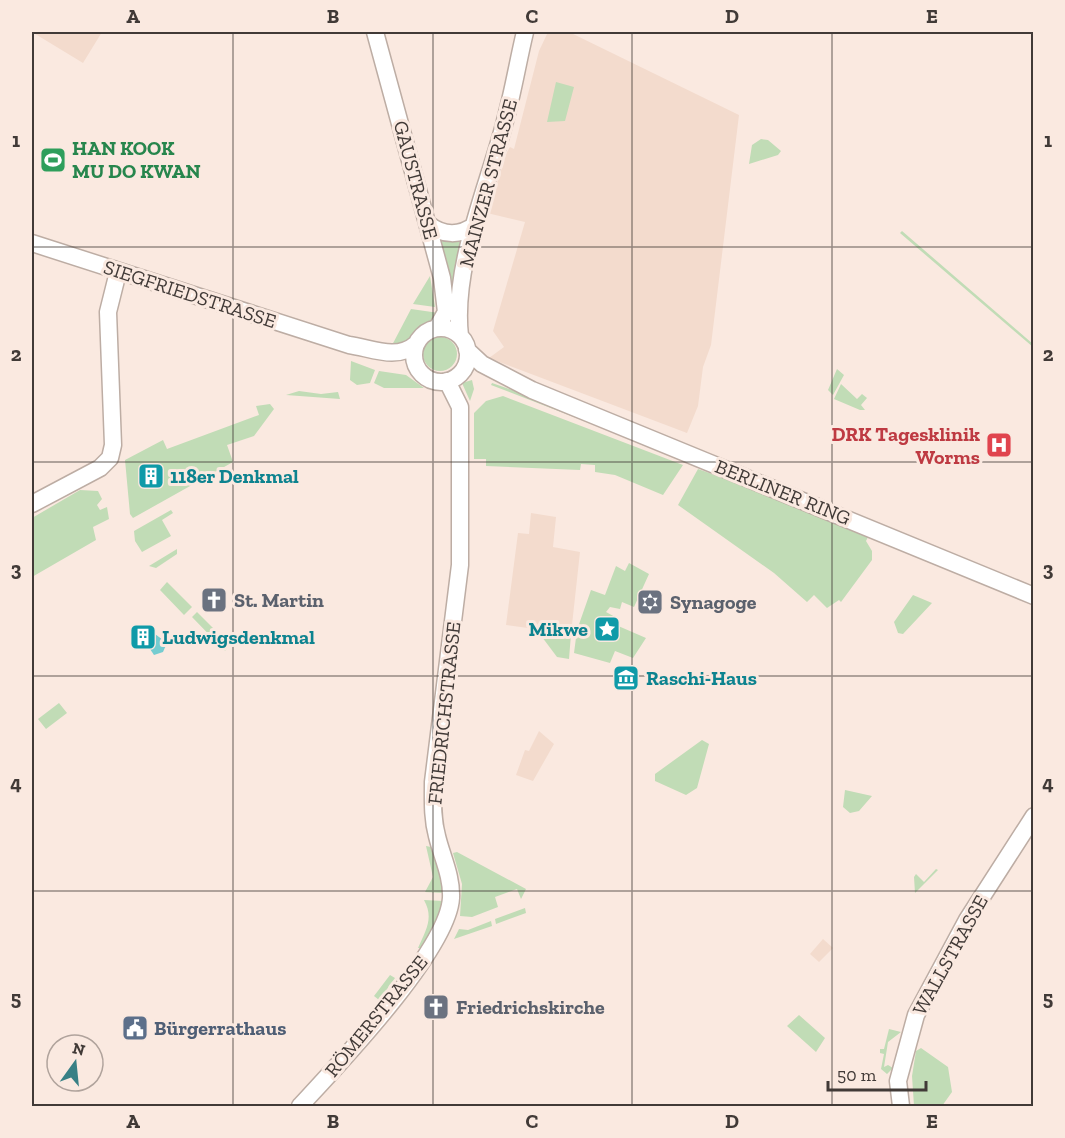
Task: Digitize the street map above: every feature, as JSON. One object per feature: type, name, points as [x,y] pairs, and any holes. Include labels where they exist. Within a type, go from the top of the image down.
[{"type":"main road","name":"GAUSTRASSE","points":[[375,32],[428,224],[446,300],[446,312],[437,328]]},
{"type":"main road","name":"MAINZER STRASSE","points":[[464,343],[460,293],[475,225],[506,120],[525,32]]},
{"type":"main road","points":[[428,224],[440,231],[455,233],[475,225]]},
{"type":"main road","name":"SIEGFRIEDSTRASSE","points":[[32,243],[349,345],[394,354],[407,351],[416,344]]},
{"type":"main road","points":[[32,504],[100,468],[112,452],[108,312],[118,272]]},
{"type":"main road","points":[[437,328],[447,328],[464,343],[466,364],[454,377],[431,380],[419,371],[414,358],[416,344],[424,333],[437,328]]},
{"type":"main road","name":"BERLINER RING","points":[[464,343],[482,364],[532,390],[1034,596]]},
{"type":"main road","name":"SIEGFRIEDSTRASSE","points":[[349,345],[370,358],[419,371]]},
{"type":"main road","name":"BERLINER RING","points":[[454,377],[532,390]]},
{"type":"main road","name":"FRIEDRICHSTRASSE","points":[[445,921],[450,903],[450,884],[434,818],[433,782],[459,584],[460,407],[454,377]]},
{"type":"main road","name":"WALLSTRASSE","points":[[901,1107],[898,1081],[908,1036],[923,999],[967,920],[1034,816]]},
{"type":"main road","name":"RÖMERSTRASSE","points":[[300,1107],[418,968],[445,921]]},
{"type":"main road","points":[[891,1107],[898,1081]]},
{"type":"shaded area","points":[[32,32],[102,32],[83,63]]},
{"type":"shaded area","points":[[548,32],[569,32],[739,115],[711,345],[703,367],[698,406],[687,433],[489,358],[504,347],[493,331],[525,222],[487,213],[507,152],[510,147],[514,149],[539,51]]},
{"type":"shaded area","points":[[531,513],[556,517],[553,547],[580,552],[571,634],[506,625],[518,533],[529,534]]},
{"type":"shaded area","points":[[539,731],[554,744],[533,781],[516,775],[525,750],[529,751]]},
{"type":"shaded area","points":[[823,939],[833,948],[819,962],[810,954]]},
{"type":"green space","points":[[556,82],[574,87],[565,121],[547,122]]},
{"type":"green space","points":[[761,139],[768,140],[781,151],[778,155],[749,164],[752,145]]},
{"type":"green space","points":[[902,231],[1033,344],[1033,347],[900,233]]},
{"type":"green space","points":[[442,240],[463,240],[454,309],[440,242]]},
{"type":"green space","points":[[430,276],[435,307],[413,304]]},
{"type":"green space","points":[[411,309],[439,313],[409,344],[390,349]]},
{"type":"green space","points":[[440,337],[452,342],[457,354],[452,366],[440,371],[428,366],[423,354],[428,342]]},
{"type":"green space","points":[[351,361],[375,370],[370,383],[357,385],[350,380]]},
{"type":"green space","points":[[837,369],[844,375],[833,395],[828,390]]},
{"type":"green space","points":[[379,371],[406,375],[424,388],[384,388],[374,383]]},
{"type":"green space","points":[[472,380],[474,389],[470,401],[462,383]]},
{"type":"green space","points":[[492,383],[539,399],[592,424],[491,385]]},
{"type":"green space","points":[[841,384],[857,399],[862,394],[867,398],[861,405],[865,410],[834,399]]},
{"type":"green space","points":[[299,391],[321,394],[338,392],[340,399],[286,395]]},
{"type":"green space","points":[[503,396],[683,465],[663,495],[615,475],[595,472],[595,465],[581,464],[580,470],[486,466],[486,459],[474,459],[474,413],[486,401]]},
{"type":"green space","points":[[270,404],[274,409],[254,436],[227,445],[233,462],[133,518],[130,514],[125,460],[163,440],[167,449],[259,415],[256,406]]},
{"type":"green space","points":[[698,469],[777,497],[868,537],[866,541],[872,551],[872,560],[841,602],[839,600],[827,608],[814,595],[807,602],[774,573],[678,505]]},
{"type":"green space","points":[[80,490],[98,491],[102,499],[97,505],[100,510],[107,507],[109,519],[93,527],[96,540],[32,577],[32,518]]},
{"type":"green space","points":[[171,510],[173,513],[162,520],[171,536],[142,552],[135,541],[134,531]]},
{"type":"green space","points":[[177,549],[177,554],[156,568],[149,566]]},
{"type":"green space","points":[[629,563],[649,574],[634,607],[622,602],[620,609],[610,607],[606,612],[617,618],[616,625],[646,638],[633,658],[615,651],[610,663],[574,653],[577,630],[591,590],[605,595],[616,566],[625,571]]},
{"type":"green space","points":[[167,582],[192,607],[184,615],[160,590]]},
{"type":"green space","points":[[913,595],[932,603],[903,634],[898,633],[894,622]]},
{"type":"green space","points":[[197,612],[230,645],[225,651],[192,617]]},
{"type":"green space","points":[[536,629],[571,634],[569,659],[557,657]]},
{"type":"green space","points":[[59,703],[67,713],[46,729],[38,719]]},
{"type":"green space","points":[[702,740],[709,744],[697,788],[686,795],[655,781],[655,774]]},
{"type":"green space","points":[[845,790],[872,796],[859,811],[850,813],[843,807]]},
{"type":"green space","points":[[426,846],[431,847],[440,868],[444,893],[425,892],[433,877]]},
{"type":"green space","points":[[457,852],[526,889],[521,899],[517,889],[495,897],[498,907],[472,917],[460,916],[462,884],[453,853]]},
{"type":"green space","points":[[936,869],[938,870],[915,893],[914,877],[916,874],[924,882]]},
{"type":"green space","points":[[424,900],[443,901],[436,926],[421,948],[418,948],[429,918]]},
{"type":"green space","points":[[525,908],[526,913],[496,924],[495,919]]},
{"type":"green space","points":[[491,921],[492,926],[454,939],[459,929],[468,930]]},
{"type":"green space","points":[[390,975],[395,978],[379,1000],[374,996]]},
{"type":"green space","points":[[799,1015],[825,1038],[816,1052],[787,1026]]},
{"type":"green space","points":[[889,1029],[901,1032],[888,1042],[884,1067],[888,1065],[893,1068],[887,1074],[881,1069],[884,1054],[880,1053],[880,1049],[884,1049]]},
{"type":"green space","points":[[921,1048],[948,1067],[952,1092],[942,1106],[914,1106],[912,1076],[916,1051]]},
{"type":"water","points":[[155,634],[167,643],[163,652],[154,655],[146,643]]},
{"type":"place","name":"HAN KOOK MU DO KWAN","points":[[53,160]]},
{"type":"place","name":"DRK Tagesklinik Worms","points":[[999,445]]},
{"type":"place","name":"118er Denkmal","points":[[151,476]]},
{"type":"place","name":"St. Martin","points":[[214,600]]},
{"type":"place","name":"Synagoge","points":[[650,602]]},
{"type":"place","name":"Mikwe","points":[[607,629]]},
{"type":"place","name":"Ludwigsdenkmal","points":[[143,637]]},
{"type":"place","name":"Raschi-Haus","points":[[626,678]]},
{"type":"place","name":"Friedrichskirche","points":[[436,1007]]},
{"type":"place","name":"Bürgerrathaus","points":[[135,1028]]}]
